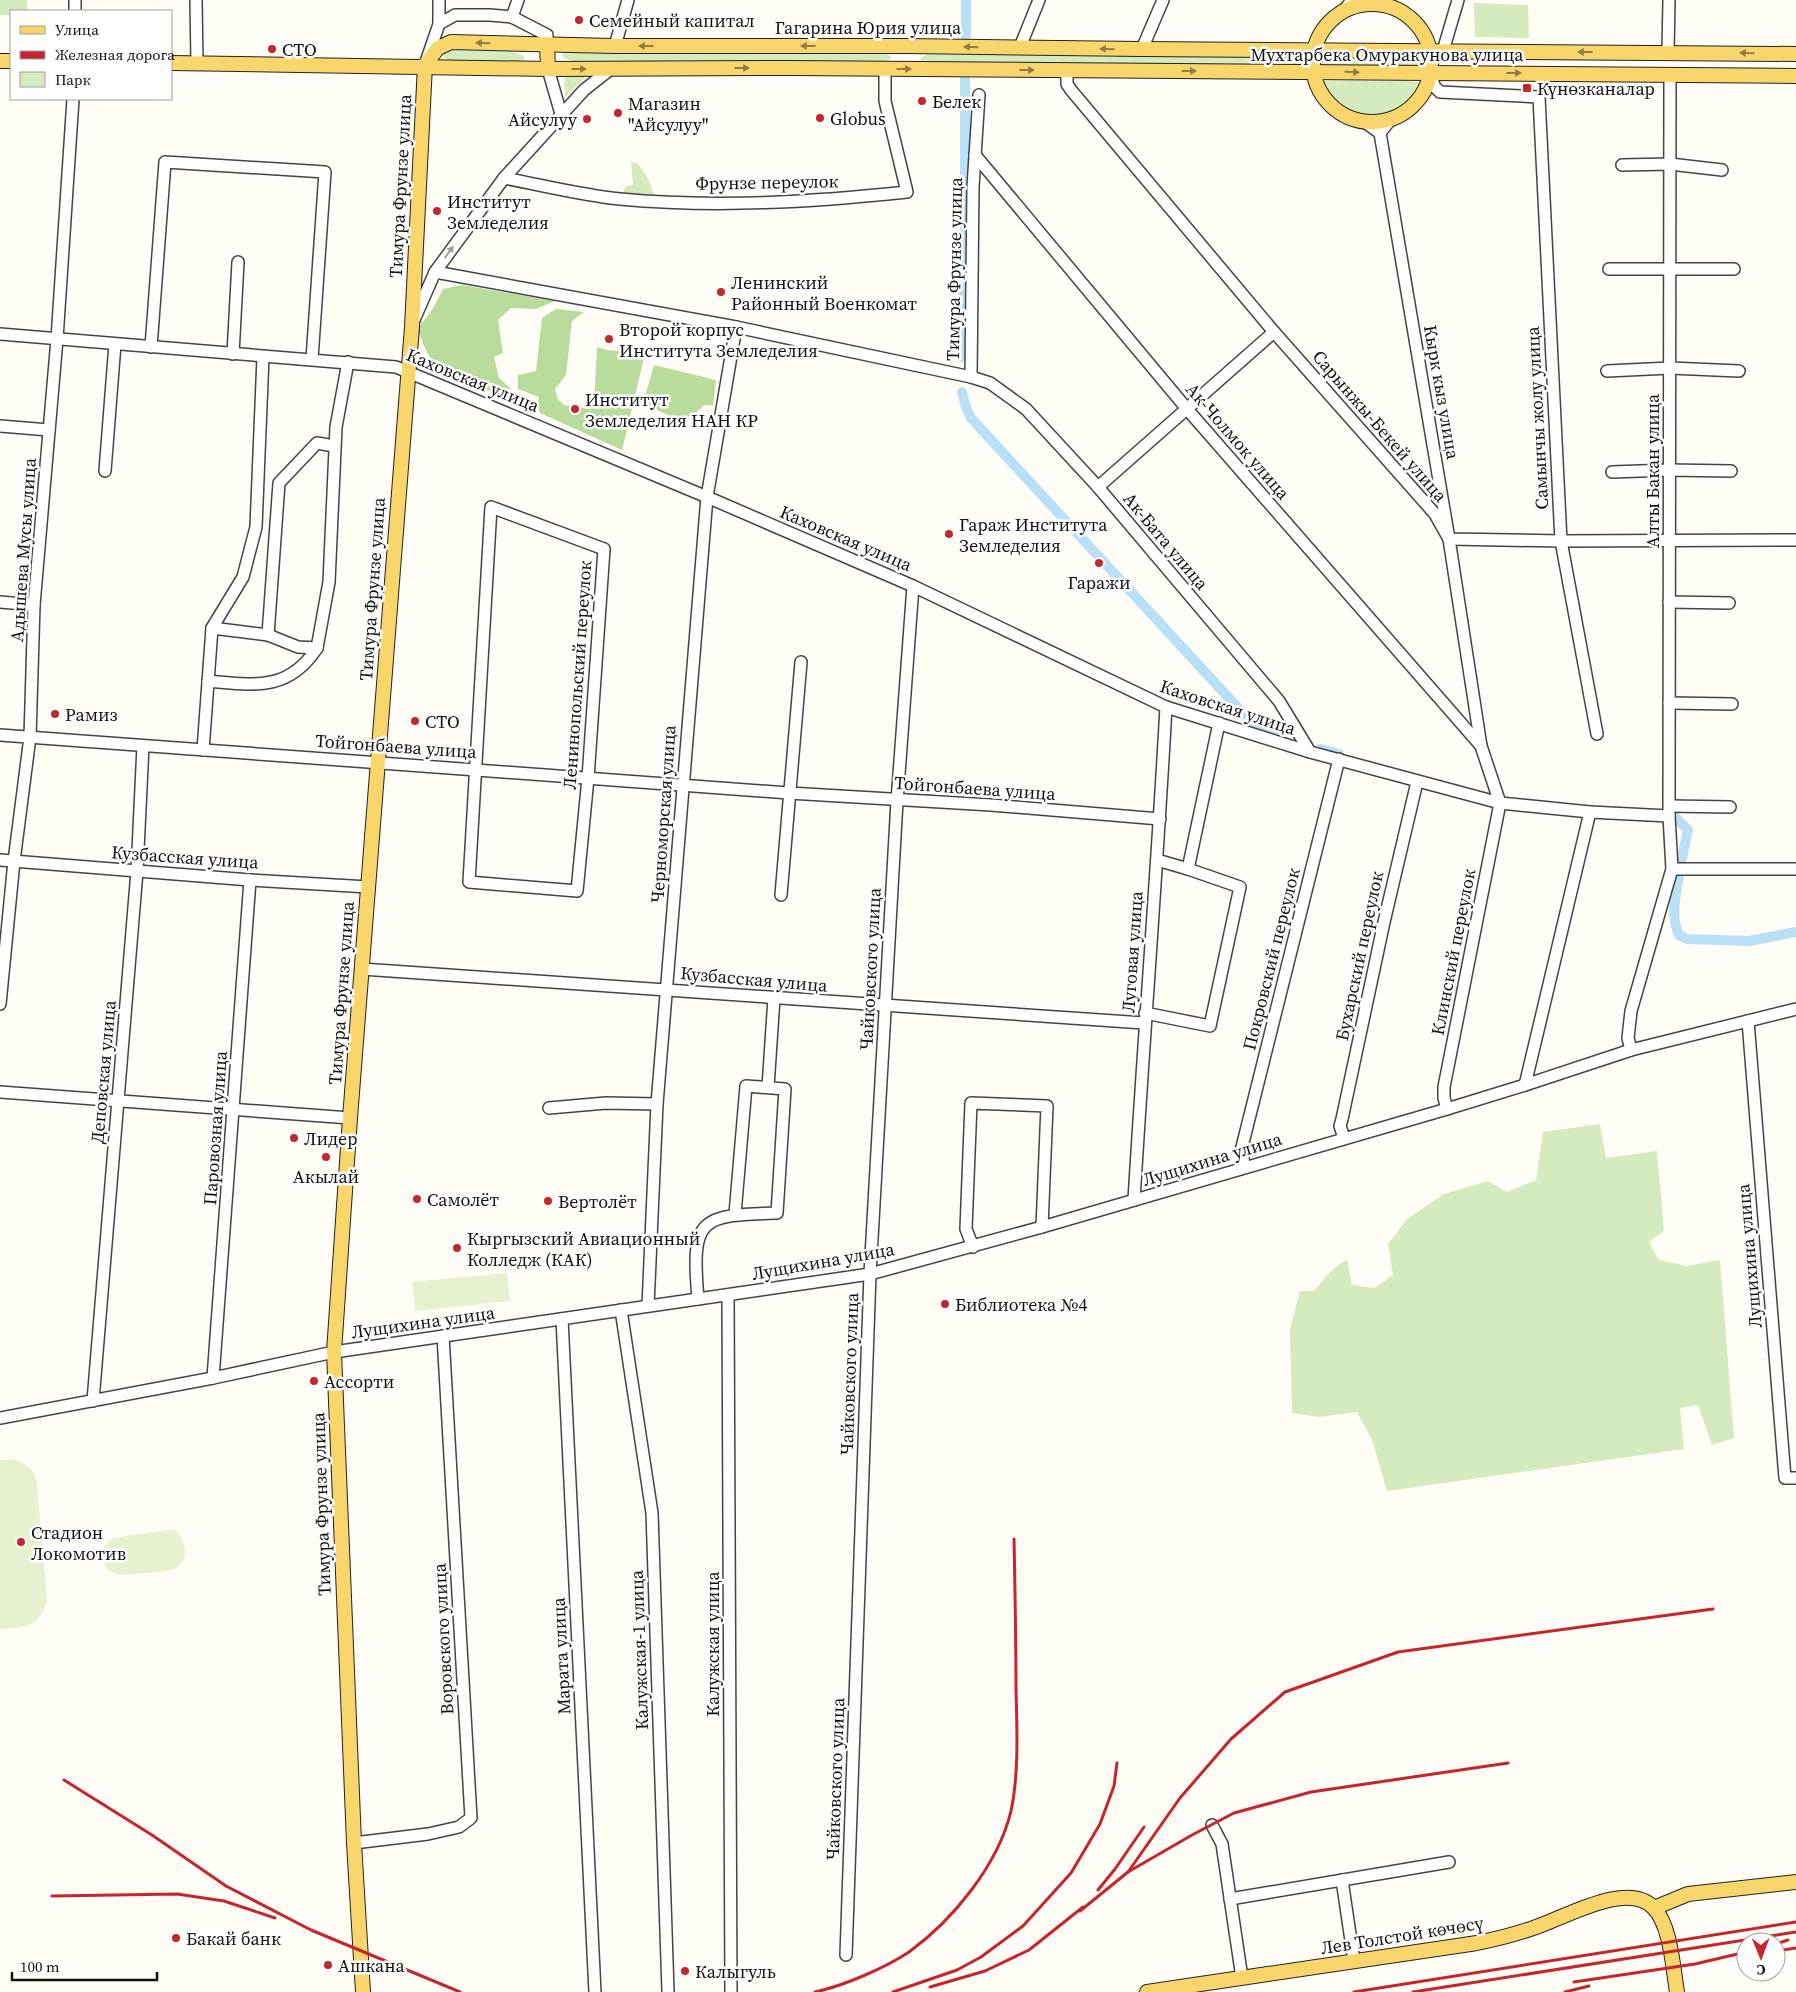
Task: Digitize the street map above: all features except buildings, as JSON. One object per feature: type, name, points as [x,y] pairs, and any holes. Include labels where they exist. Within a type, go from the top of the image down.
[{"type":"main road","points":[[1377,2],[1396,9],[1415,22],[1437,51],[1428,83],[1418,102],[1401,115],[1391,119],[1381,122],[1365,122],[1347,117],[1328,103],[1316,83],[1314,50],[1324,28],[1332,20],[1343,12],[1377,2]]},
{"type":"main road","name":"Гагарина Юрия улица","points":[[425,65],[438,48],[451,42],[615,46],[1020,47]]},
{"type":"main road","points":[[546,44],[548,69]]},
{"type":"main road","name":"Мухтарбека Омуракунова улица","points":[[1020,47],[1796,54]]},
{"type":"main road","points":[[172,63],[425,65],[548,69],[884,69]]},
{"type":"main road","name":"Тимура Фрунзе улица","points":[[363,1992],[354,1843],[334,1352],[377,762],[412,327],[425,65]]},
{"type":"main road","name":"Мухтарбека Омуракунова улица","points":[[884,69],[1796,76]]},
{"type":"main road","points":[[1677,1992],[1667,1936],[1662,1921],[1654,1908],[1688,1894],[1796,1882]]},
{"type":"main road","name":"Лев Толстой көчөсү","points":[[1147,1992],[1508,1936],[1614,1898],[1632,1897],[1654,1908]]},
{"type":"street","points":[[196,0],[197,63]]},
{"type":"street","name":"Тимура Фрунзе улица","points":[[425,65],[439,24],[439,0]]},
{"type":"street","points":[[512,17],[518,0]]},
{"type":"street","points":[[615,46],[628,0]]},
{"type":"street","points":[[1020,47],[1039,0]]},
{"type":"street","points":[[1142,49],[1162,0]]},
{"type":"street","points":[[1343,12],[1352,0]]},
{"type":"street","points":[[1437,51],[1458,0]]},
{"type":"street","points":[[1668,52],[1669,0]]},
{"type":"street","points":[[439,24],[455,15],[479,14],[512,17],[547,35],[546,44]]},
{"type":"street","points":[[412,327],[435,272],[504,178],[594,80],[612,68]]},
{"type":"street","points":[[548,69],[561,114]]},
{"type":"street","name":"Фрунзе переулок","points":[[504,178],[619,199],[730,204],[829,200],[907,192],[885,101],[884,69]]},
{"type":"street","name":"Сарынжы-Бекей улица","points":[[1067,70],[1068,84],[1071,90],[1274,332],[1435,514],[1449,539]]},
{"type":"street","name":"Самынчы жолу улица","points":[[1431,73],[1434,86],[1440,92],[1539,97],[1561,541],[1597,734]]},
{"type":"street","name":"Алты Бакан улица","points":[[1670,74],[1669,703],[1672,869]]},
{"type":"street","name":"Тимура Фрунзе улица","points":[[435,272],[736,327],[971,377],[972,187],[978,95]]},
{"type":"street","name":"Адышева Мусы улица","points":[[0,1004],[14,861],[30,737],[34,605],[57,339],[73,100]]},
{"type":"street","points":[[1365,122],[1380,133],[1391,119]]},
{"type":"street","name":"Кырк кыз улица","points":[[1380,133],[1449,539],[1481,746],[1500,803]]},
{"type":"street","name":"Ак-Чолмок улица","points":[[974,154],[1187,409],[1481,746]]},
{"type":"street","points":[[151,346],[165,162],[325,172],[312,359]]},
{"type":"street","points":[[1622,164],[1670,164],[1722,170]]},
{"type":"street","points":[[233,354],[238,262]]},
{"type":"street","points":[[1609,269],[1734,269]]},
{"type":"street","name":"Черноморская улица","points":[[648,1306],[657,1104],[707,497],[736,327]]},
{"type":"street","points":[[1098,487],[1274,332]]},
{"type":"street","name":"Каховская улица","points":[[0,334],[396,367],[914,586],[1166,707],[1310,752],[1500,803],[1590,812],[1670,811],[1730,807]]},
{"type":"street","points":[[105,471],[115,344]]},
{"type":"street","points":[[203,750],[212,628],[243,577],[256,527],[263,357]]},
{"type":"street","points":[[208,681],[254,684],[277,682],[300,668],[317,648],[329,582],[336,426],[348,362]]},
{"type":"street","points":[[1608,371],[1670,368],[1739,371]]},
{"type":"street","name":"Ак-Бата улица","points":[[971,377],[990,383],[1026,409],[1098,487],[1279,701],[1310,752]]},
{"type":"street","points":[[0,426],[49,430]]},
{"type":"street","points":[[268,634],[279,483],[317,443],[334,446]]},
{"type":"street","points":[[1612,472],[1669,470],[1731,471]]},
{"type":"street","name":"Ленинопольский переулок","points":[[491,507],[604,549],[588,778],[577,891],[469,882],[476,770],[491,507]]},
{"type":"street","points":[[1449,539],[1561,541],[1796,540]]},
{"type":"street","name":"Чайковского улица","points":[[846,1954],[870,1274],[897,800],[914,586]]},
{"type":"street","points":[[0,602],[34,605]]},
{"type":"street","points":[[1669,602],[1728,603]]},
{"type":"street","points":[[212,628],[268,634],[298,647],[317,648]]},
{"type":"street","points":[[782,895],[801,662]]},
{"type":"street","points":[[1669,703],[1732,704]]},
{"type":"street","name":"Луговая улица","points":[[1134,1200],[1166,707]]},
{"type":"street","points":[[1157,860],[1188,869],[1219,723]]},
{"type":"street","name":"Тойгонбаева улица","points":[[0,735],[789,793],[991,805],[1160,820]]},
{"type":"street","name":"Деповская улица","points":[[93,1401],[137,871],[143,746]]},
{"type":"street","name":"Покровский переулок","points":[[1244,1167],[1242,1147],[1339,759]]},
{"type":"street","name":"Бухарский переулок","points":[[1344,1138],[1340,1126],[1384,922],[1417,782]]},
{"type":"street","name":"Клинский переулок","points":[[1447,1109],[1444,1087],[1500,803]]},
{"type":"street","points":[[1525,1085],[1590,812]]},
{"type":"street","name":"Кузбасская улица","points":[[0,860],[250,880],[368,886]]},
{"type":"street","name":"Кузбасская улица","points":[[362,969],[399,970],[590,986],[667,989],[886,1006],[1145,1018],[1210,1026],[1240,888],[1188,869]]},
{"type":"street","points":[[1631,1050],[1628,1038],[1631,1011],[1672,869],[1796,869]]},
{"type":"street","name":"Паровозная улица","points":[[213,1378],[250,880]]},
{"type":"street","points":[[768,1087],[774,998]]},
{"type":"street","name":"Лущихина улица","points":[[0,1418],[213,1378],[334,1352],[870,1274],[973,1247],[1447,1109],[1631,1050],[1796,1009]]},
{"type":"street","name":"Лущихина улица","points":[[1748,1020],[1785,1478],[1796,1478]]},
{"type":"street","points":[[698,1299],[696,1259],[702,1231],[710,1222],[719,1217],[735,1214],[778,1213],[785,1090],[746,1086],[735,1214]]},
{"type":"street","points":[[0,1092],[350,1118]]},
{"type":"street","points":[[549,1108],[606,1103],[657,1104]]},
{"type":"street","points":[[973,1247],[966,1229],[971,1103],[1047,1106],[1042,1227]]},
{"type":"street","name":"Калужская улица","points":[[728,1295],[731,1992]]},
{"type":"street","name":"Калужская-1 улица","points":[[621,1310],[652,1513],[668,1991]]},
{"type":"street","name":"Марата улица","points":[[562,1319],[595,1992]]},
{"type":"street","name":"Воровского улица","points":[[354,1843],[428,1834],[459,1827],[471,1818],[443,1336]]},
{"type":"street","points":[[1212,1825],[1222,1844],[1242,1978]]},
{"type":"street","points":[[1230,1900],[1449,1862]]},
{"type":"street","points":[[1342,1880],[1354,1961]]},
{"type":"green space","points":[[0,0],[27,0],[27,10],[10,10],[10,15],[0,15]]},
{"type":"green space","points":[[1474,3],[1528,5],[1529,38],[1475,37]]},
{"type":"green space","points":[[449,48],[510,51],[524,56],[525,59],[514,62],[450,61],[443,56],[444,52]]},
{"type":"green space","points":[[568,49],[871,52],[890,55],[891,59],[884,62],[572,61],[563,58],[562,52]]},
{"type":"green space","points":[[941,53],[1298,57],[1303,61],[1302,66],[925,63],[920,60],[926,55]]},
{"type":"green space","points":[[1322,58],[1425,60],[1425,67],[1321,66],[1319,61]]},
{"type":"green space","points":[[564,73],[589,73],[565,98]]},
{"type":"green space","points":[[1323,81],[1420,82],[1410,97],[1398,107],[1385,113],[1372,115],[1358,113],[1345,106],[1333,96]]},
{"type":"green space","points":[[631,162],[637,163],[648,178],[655,198],[616,195],[623,192],[626,186],[633,185]]},
{"type":"green space","points":[[462,285],[555,301],[536,309],[511,308],[498,320],[503,353],[494,357],[499,378],[510,388],[505,398],[438,368],[428,355],[421,339],[418,329],[443,289]]},
{"type":"green space","points":[[556,309],[584,312],[572,321],[566,375],[555,389],[558,399],[564,405],[591,409],[594,404],[597,347],[607,350],[639,353],[642,351],[644,358],[622,450],[540,413],[537,405],[539,397],[518,389],[518,375],[536,371],[542,318]]},
{"type":"green space","points":[[654,365],[716,380],[713,405],[704,405],[696,412],[682,418],[667,415],[643,403]]},
{"type":"green space","points":[[1600,1124],[1606,1158],[1657,1151],[1664,1231],[1649,1242],[1659,1260],[1687,1266],[1720,1260],[1734,1438],[1712,1445],[1698,1405],[1680,1408],[1684,1449],[1387,1491],[1372,1440],[1357,1412],[1319,1417],[1292,1413],[1290,1329],[1300,1291],[1314,1291],[1329,1273],[1347,1259],[1352,1285],[1374,1288],[1393,1275],[1388,1244],[1407,1219],[1444,1194],[1488,1181],[1507,1192],[1536,1180],[1543,1132]]},
{"type":"green space","points":[[507,1273],[510,1301],[415,1311],[412,1282]]},
{"type":"green space","name":"Стадион Локомотив","points":[[11,1459],[28,1466],[34,1473],[37,1483],[47,1601],[40,1616],[30,1624],[17,1628],[0,1629],[0,1460]]},
{"type":"green space","points":[[174,1529],[182,1539],[185,1551],[182,1563],[177,1567],[160,1572],[116,1574],[111,1572],[105,1565],[103,1560],[104,1548],[113,1538]]},
{"type":"waterway","points":[[966,0],[966,37]]},
{"type":"waterway","points":[[962,357],[965,223],[965,78]]},
{"type":"waterway","points":[[962,392],[971,418],[1251,722],[1264,733],[1275,736]]},
{"type":"waterway","points":[[1320,749],[1339,754]]},
{"type":"waterway","points":[[1672,814],[1688,830],[1681,862]]},
{"type":"waterway","points":[[1679,874],[1674,913],[1679,935],[1687,939],[1749,941],[1796,932]]},
{"type":"railway","points":[[815,1992],[851,1981],[876,1970],[909,1952],[925,1939],[942,1924],[972,1890],[985,1871],[1005,1831],[1014,1797],[1017,1751],[1014,1539]]},
{"type":"railway","points":[[1128,1872],[1180,1798],[1231,1739],[1285,1692],[1398,1652],[1713,1609]]},
{"type":"railway","points":[[893,1992],[957,1970],[981,1957],[1023,1926],[1071,1873],[1100,1824],[1114,1786],[1117,1763]]},
{"type":"railway","points":[[1080,1911],[1128,1872],[1234,1813],[1311,1792],[1508,1763]]},
{"type":"railway","points":[[64,1780],[152,1835],[226,1886],[311,1930],[460,1992]]},
{"type":"railway","points":[[1098,1890],[1144,1827]]},
{"type":"railway","points":[[52,1896],[177,1894],[224,1901],[275,1918]]},
{"type":"railway","points":[[930,1987],[985,1971],[1029,1950],[1083,1907]]},
{"type":"railway","points":[[1354,1992],[1796,1922]]},
{"type":"railway","points":[[1413,1992],[1796,1932]]},
{"type":"railway","points":[[1786,1950],[1796,1948]]},
{"type":"railway","points":[[1574,1982],[1695,1964],[1736,1954]]},
{"type":"railway","points":[[1565,1992],[1589,1986]]},
{"type":"place","name":"Семейный капитал","points":[[579,20]]},
{"type":"place","name":"CTO","points":[[272,49]]},
{"type":"place","name":"Күнөзканалар","points":[[1527,88]]},
{"type":"place","name":"Белек","points":[[922,101]]},
{"type":"place","name":"Магазин \"Айсулуу\"","points":[[618,113]]},
{"type":"place","name":"Globus","points":[[820,118]]},
{"type":"place","name":"Айсулуу","points":[[587,119]]},
{"type":"place","name":"Институт Земледелия","points":[[437,211]]},
{"type":"place","name":"Ленинский Районный Военкомат","points":[[721,292]]},
{"type":"place","name":"Второй корпус Института Земледелия","points":[[609,339]]},
{"type":"place","name":"Институт Земледелия НАН КР","points":[[575,409]]},
{"type":"place","name":"Гараж Института Земледелия","points":[[949,534]]},
{"type":"place","name":"Гаражи","points":[[1099,563]]},
{"type":"place","name":"Рамиз","points":[[55,714]]},
{"type":"place","name":"СТО","points":[[415,721]]},
{"type":"place","name":"Лидер","points":[[294,1138]]},
{"type":"place","name":"Акылай","points":[[326,1157]]},
{"type":"place","name":"Самолёт","points":[[417,1199]]},
{"type":"place","name":"Вертолёт","points":[[548,1201]]},
{"type":"place","name":"Кыргызский Авиационный Колледж (КАК)","points":[[457,1248]]},
{"type":"place","name":"Библиотека №4","points":[[945,1304]]},
{"type":"place","name":"Ассорти","points":[[314,1381]]},
{"type":"place","name":"Стадион Локомотив","points":[[21,1542]]},
{"type":"place","name":"Бакай банк","points":[[176,1938]]},
{"type":"place","name":"Ашкана","points":[[328,1965]]},
{"type":"place","name":"Калыгуль","points":[[685,1971]]}]
